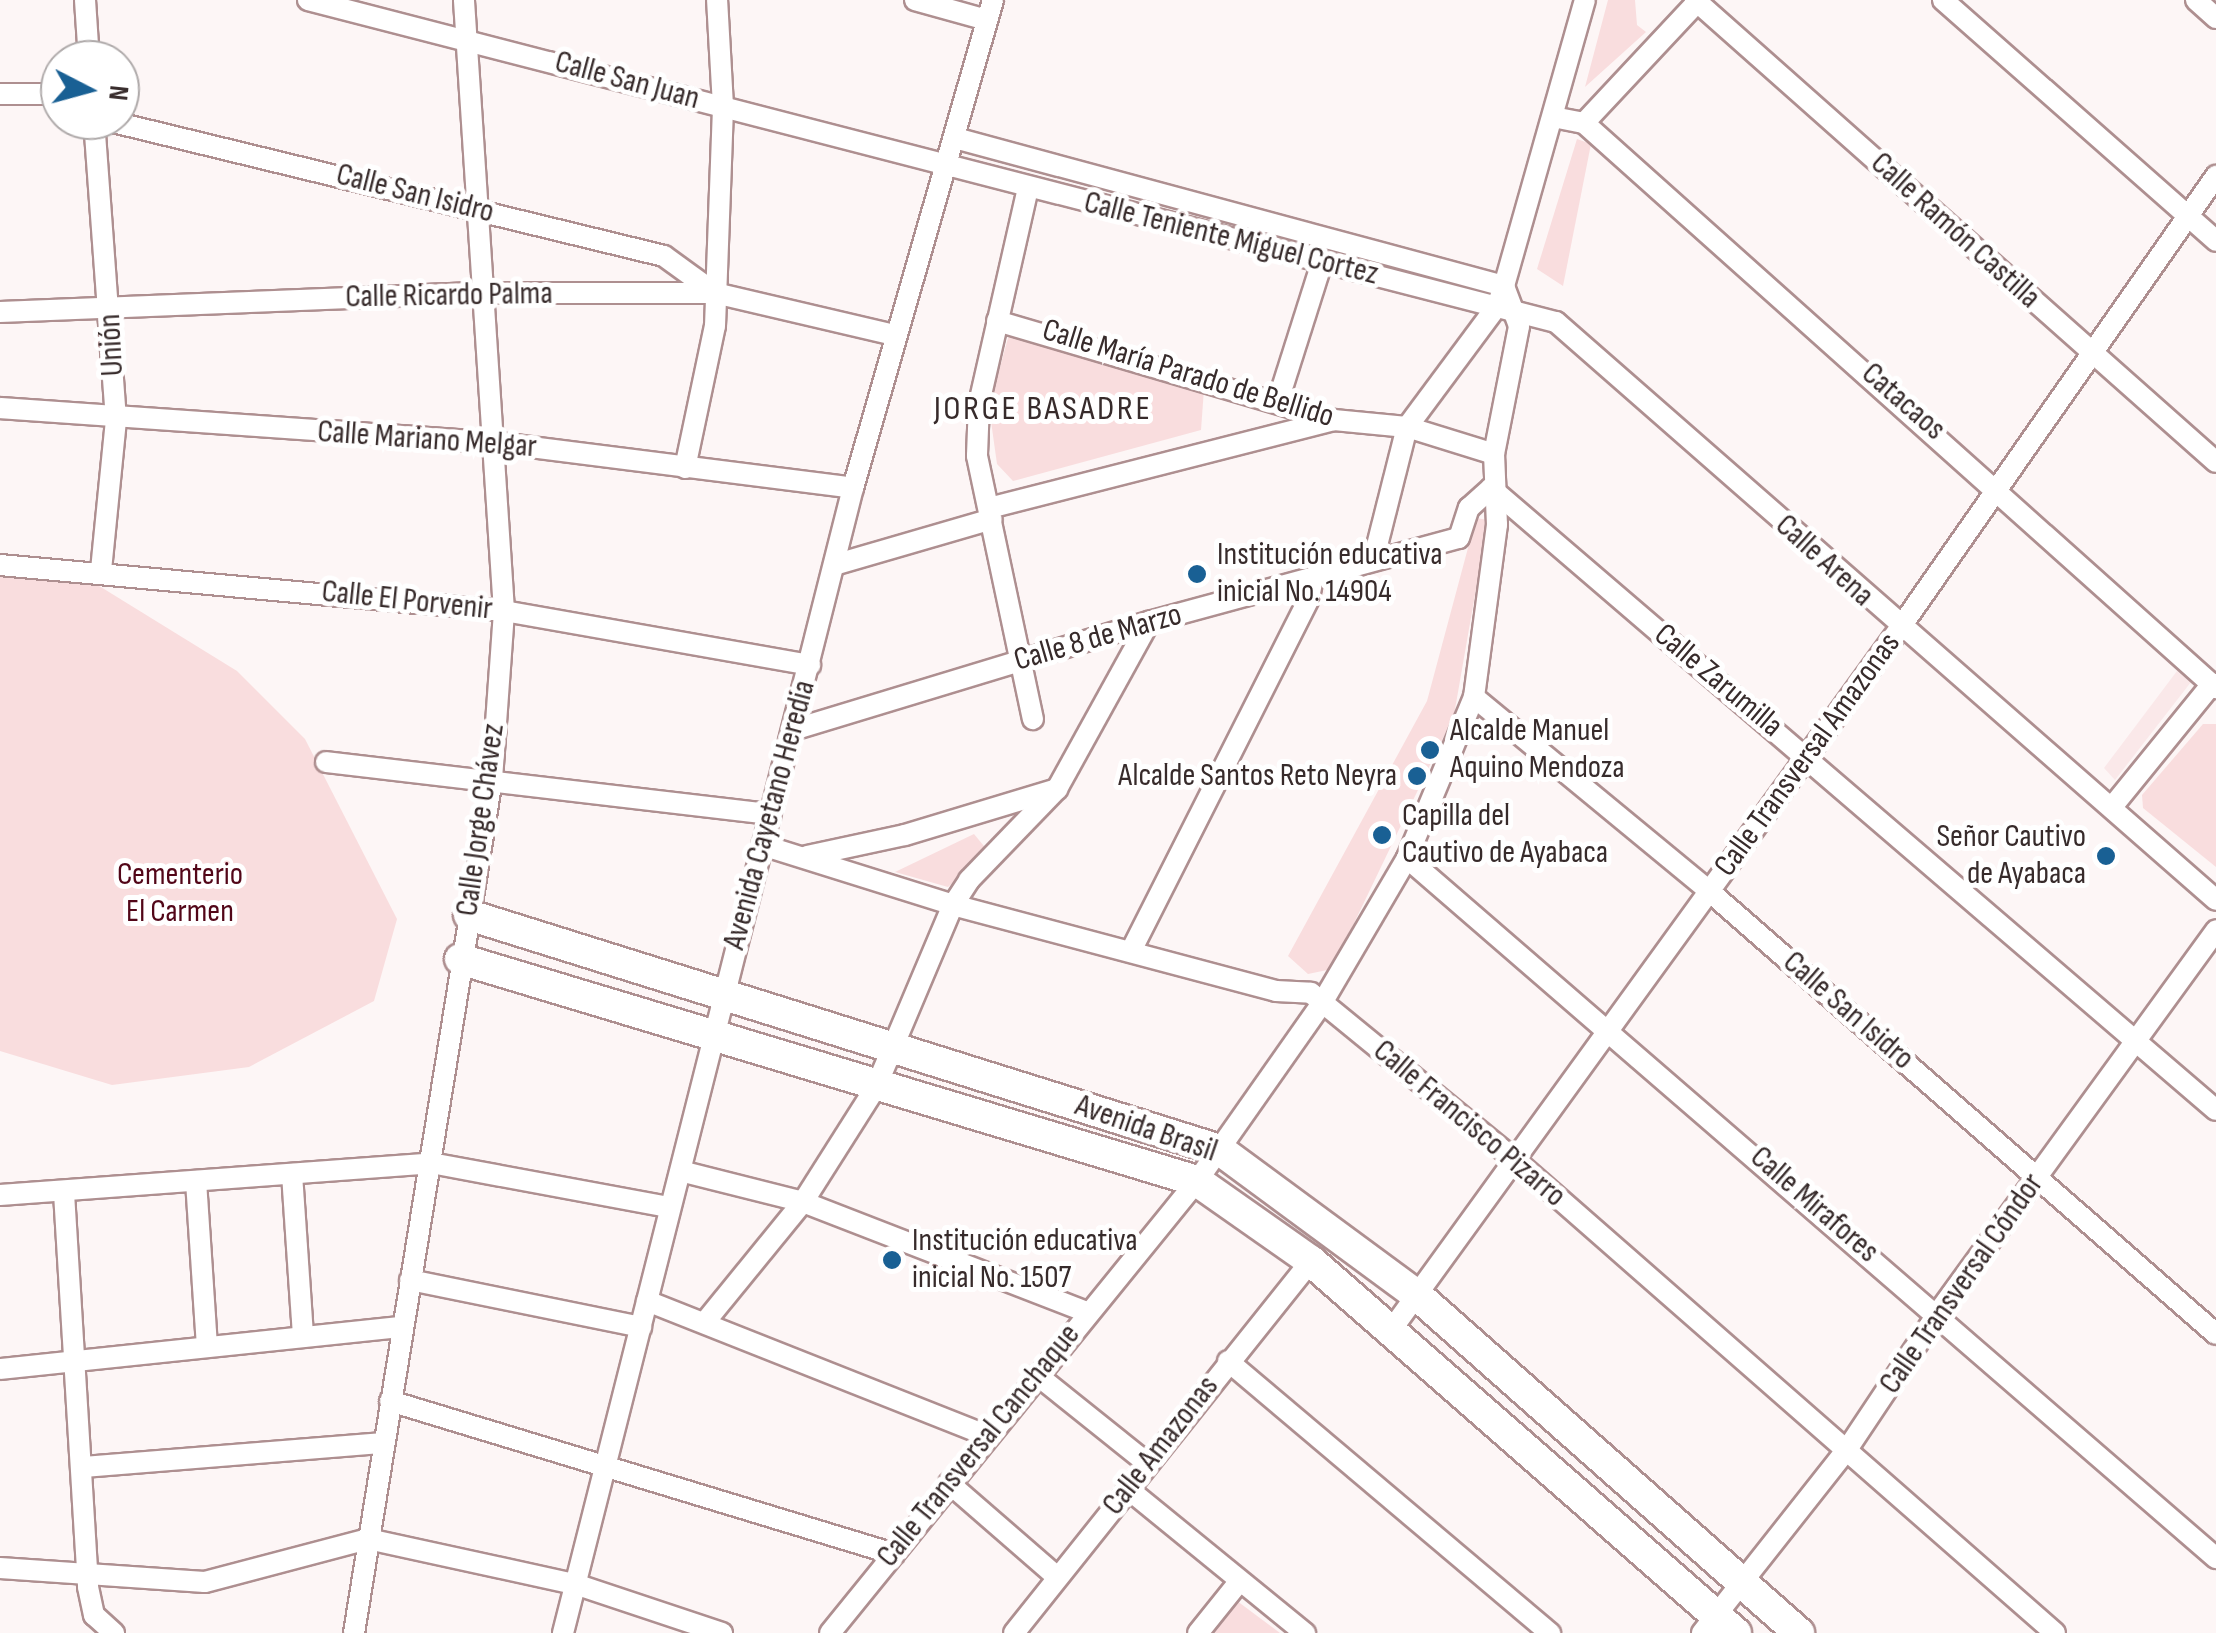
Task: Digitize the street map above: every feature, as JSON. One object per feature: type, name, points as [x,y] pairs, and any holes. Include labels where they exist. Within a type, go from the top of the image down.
[{"type":"street","points":[[85,0],[87,40]]},
{"type":"street","name":"Calle San Juan","points":[[308,0],[944,167]]},
{"type":"street","name":"Calle Jorge Chávez","points":[[354,1633],[492,779],[504,611],[464,0]]},
{"type":"street","points":[[685,468],[715,326],[723,106],[717,0]]},
{"type":"street","points":[[915,0],[990,10]]},
{"type":"street","name":"Calle Transversal Canchaque","points":[[830,1633],[986,1435],[1220,1150],[1322,1003],[1407,858],[1474,696],[1497,524],[1491,488],[1506,301],[1585,0]]},
{"type":"street","points":[[1944,0],[2216,242]]},
{"type":"street","points":[[2196,0],[2216,18]]},
{"type":"street","points":[[1553,117],[1584,122],[1697,1]]},
{"type":"street","name":"Calle Ramón Castilla","points":[[1697,1],[2216,462]]},
{"type":"street","name":"Avenida Cayetano Heredia","points":[[563,1633],[669,1207],[684,1172],[722,990],[796,729],[852,488],[990,10]]},
{"type":"street","points":[[0,94],[40,94]]},
{"type":"street","name":"Catacaos","points":[[1584,122],[1996,485],[2214,686]]},
{"type":"street","name":"Calle San Isidro","points":[[140,128],[664,256],[715,293]]},
{"type":"street","name":"Calle Teniente Miguel Cortez","points":[[954,138],[1506,301]]},
{"type":"street","name":"Unión","points":[[96,140],[116,420],[101,569]]},
{"type":"street","name":"Calle Teniente Miguel Cortez","points":[[944,167],[1322,262],[1506,301]]},
{"type":"street","name":"Calle Transversal Amazonas","points":[[1392,1329],[1900,628],[1996,485],[2216,176]]},
{"type":"street","points":[[1028,188],[979,403],[978,456],[1033,720]]},
{"type":"street","points":[[1278,401],[1322,262]]},
{"type":"street","name":"Calle Ricardo Palma","points":[[0,312],[481,294],[715,293],[894,335]]},
{"type":"street","points":[[1374,557],[1407,427],[1506,301]]},
{"type":"street","name":"Calle Arena","points":[[1506,301],[1556,322],[1900,628],[2216,900]]},
{"type":"street","name":"Calle María Parado de Bellido","points":[[998,321],[1334,420],[1407,427],[1494,454]]},
{"type":"street","name":"Calle Mariano Melgar","points":[[0,408],[116,420],[491,442],[852,488]]},
{"type":"street","points":[[837,564],[990,514],[1334,420]]},
{"type":"street","name":"Calle 8 de Marzo","points":[[796,729],[1374,557],[1459,538],[1469,508],[1491,488]]},
{"type":"street","name":"Calle Zarumilla","points":[[1491,488],[1805,754],[2130,1042],[2216,1110]]},
{"type":"street","name":"Calle El Porvenir","points":[[0,565],[101,569],[504,611],[810,665]]},
{"type":"street","points":[[1132,950],[1309,598],[1313,577]]},
{"type":"street","points":[[705,1322],[804,1202],[876,1088],[953,906],[969,880],[1057,790],[1149,622]]},
{"type":"street","points":[[2112,807],[2214,686]]},
{"type":"street","name":"Calle San Isidro","points":[[1474,696],[1709,891],[2038,1174],[2216,1334]]},
{"type":"street","points":[[326,762],[771,814]]},
{"type":"street","points":[[806,856],[905,835],[1057,790]]},
{"type":"street","name":"Calle Francisco Pizarro","points":[[762,846],[806,856],[953,906],[1132,950],[1276,991],[1311,993],[1514,1160],[1848,1448],[2052,1632]]},
{"type":"street","name":"Calle Mirafores","points":[[1407,858],[1612,1029],[2216,1558]]},
{"type":"street","name":"Avenida Brasil","points":[[469,914],[722,990],[1220,1150],[1418,1296],[1798,1633]]},
{"type":"street","name":"Calle Transversal Cóndor","points":[[1717,1627],[1740,1583],[1848,1448],[1938,1313],[2130,1042],[2216,930]]},
{"type":"street","name":"Avenida Brasil","points":[[460,960],[876,1088],[1197,1180],[1311,1261],[1392,1329],[1717,1627]]},
{"type":"street","points":[[0,1195],[431,1163],[669,1207]]},
{"type":"street","points":[[684,1172],[804,1202],[1086,1312]]},
{"type":"street","points":[[292,1174],[303,1337]]},
{"type":"street","points":[[196,1181],[207,1346]]},
{"type":"street","points":[[64,1193],[84,1467],[86,1571],[94,1616],[114,1633]]},
{"type":"street","name":"Calle Amazonas","points":[[1014,1633],[1311,1261]]},
{"type":"street","points":[[410,1280],[641,1327]]},
{"type":"street","points":[[648,1301],[986,1435]]},
{"type":"street","points":[[0,1369],[75,1365],[207,1346],[402,1327]]},
{"type":"street","points":[[1228,1361],[1550,1633]]},
{"type":"street","points":[[1037,1375],[1148,1464]]},
{"type":"street","points":[[390,1401],[894,1554]]},
{"type":"street","points":[[84,1467],[383,1443]]},
{"type":"street","points":[[949,1483],[1057,1577]]},
{"type":"street","points":[[1127,1488],[1304,1633]]},
{"type":"street","points":[[0,1568],[205,1582],[368,1539],[575,1584],[722,1633]]},
{"type":"street","points":[[1198,1633],[1239,1582]]},
{"type":"shaded area","points":[[2177,671],[2191,682],[2115,780],[2104,768]]},
{"type":"green space","points":[[1608,0],[1635,0],[1637,25],[1646,32],[1585,87]]},
{"type":"green space","points":[[1577,139],[1591,144],[1563,286],[1537,269]]},
{"type":"green space","points":[[1025,330],[1204,389],[1201,430],[1013,481],[997,464],[989,407],[1008,338]]},
{"type":"green space","points":[[1476,518],[1488,520],[1454,715],[1332,969],[1308,974],[1288,956],[1427,701]]},
{"type":"green space","name":"Cementerio El Carmen","points":[[0,570],[83,576],[237,671],[305,739],[397,919],[374,1001],[249,1067],[112,1085],[0,1051]]},
{"type":"green space","points":[[2203,724],[2216,724],[2216,867],[2143,808],[2142,795]]},
{"type":"green space","points":[[974,834],[988,851],[948,887],[895,872]]},
{"type":"green space","points":[[1233,1598],[1280,1633],[1206,1633]]},
{"type":"place","name":"Institución educativa inicial No. 14904","points":[[1197,574]]},
{"type":"place","name":"Alcalde Manuel Aquino Mendoza","points":[[1430,750]]},
{"type":"place","name":"Alcalde Santos Reto Neyra","points":[[1417,776]]},
{"type":"place","name":"Capilla del Cautivo de Ayabaca","points":[[1382,835]]},
{"type":"place","name":"Señor Cautivo de Ayabaca","points":[[2106,856]]},
{"type":"place","name":"Institución educativa inicial No. 1507","points":[[892,1260]]},
{"type":"district","name":"JORGE BASADRE","points":[[1043,409]]}]
